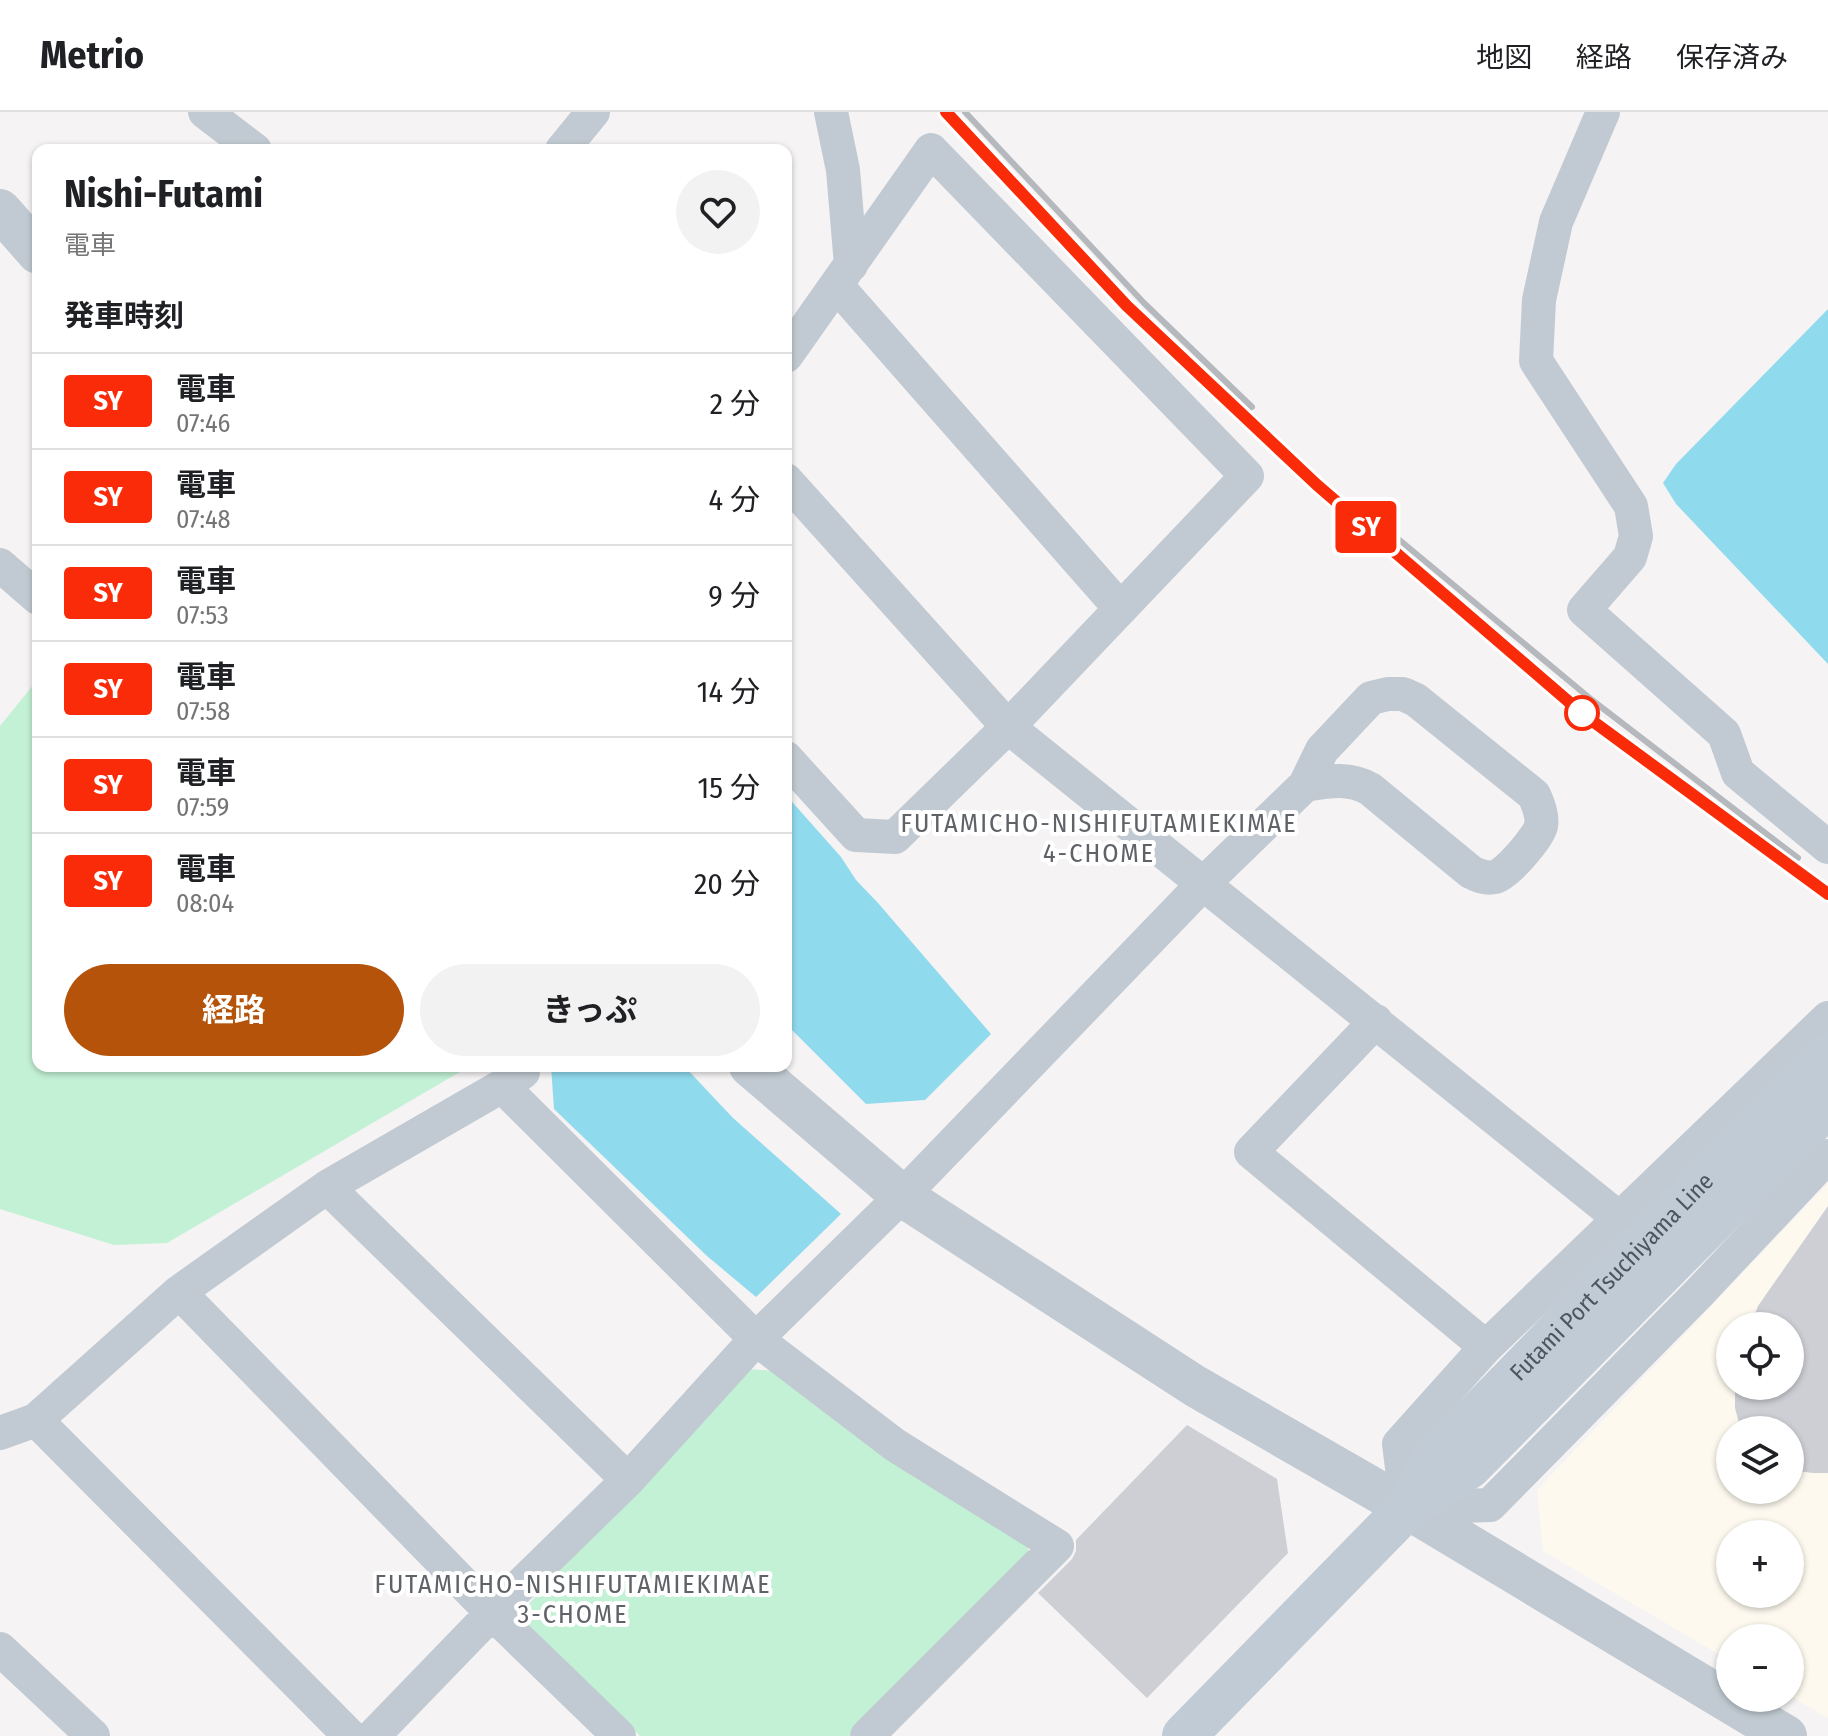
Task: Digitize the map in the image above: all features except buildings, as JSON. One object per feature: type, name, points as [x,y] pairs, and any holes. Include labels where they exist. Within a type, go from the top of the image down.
[{"type":"main road","name":"Futami Port Tsuchiyama Line","points":[[1184,1736],[1407,1508],[1469,1467],[1738,1174],[1828,1055]]},
{"type":"main road","name":"Futami Port Tsuchiyama Line","points":[[1738,1174],[1828,1105]]},
{"type":"street","points":[[205,112],[247,144]]},
{"type":"street","points":[[831,112],[843,170],[844,276],[1120,608]]},
{"type":"street","points":[[1603,112],[1556,222],[1539,300],[1536,361],[1631,506],[1636,536],[1630,557],[1584,610],[1724,734],[1738,773],[1828,847]]},
{"type":"street","points":[[567,144],[591,113]]},
{"type":"street","points":[[792,348],[931,150],[1247,476],[1008,727],[895,837],[856,835],[792,765]]},
{"type":"street","points":[[0,210],[32,246]]},
{"type":"street","points":[[792,487],[1008,727],[1619,1218]]},
{"type":"street","points":[[0,565],[32,593]]},
{"type":"street","points":[[373,1736],[492,1613],[628,1480],[756,1339],[902,1196],[1203,884],[1305,785],[1322,750],[1371,698],[1403,694],[1416,700],[1534,795],[1540,809],[1541,826],[1535,838],[1503,874],[1493,878],[1481,877],[1358,782],[1341,780],[1305,785]]},
{"type":"street","points":[[1407,1508],[1399,1444],[1486,1347],[1828,1018]]},
{"type":"street","points":[[1376,1021],[1251,1152],[1486,1347]]},
{"type":"street","points":[[757,1072],[902,1196],[1195,1386],[1407,1508],[1786,1736]]},
{"type":"street","points":[[0,1433],[36,1420],[179,1292],[327,1187],[512,1076],[756,1339],[895,1445],[1057,1546],[867,1736]]},
{"type":"street","points":[[1407,1508],[1490,1505],[1699,1293],[1828,1156]]},
{"type":"street","points":[[327,1187],[628,1480]]},
{"type":"street","points":[[179,1292],[492,1613],[619,1736]]},
{"type":"street","points":[[36,1420],[350,1736]]},
{"type":"street","points":[[0,1649],[93,1736]]},
{"type":"shaded area","points":[[1828,1183],[1828,1718],[1804,1704],[1804,1624],[1716,1624],[1716,1653],[1543,1551],[1537,1490]]},
{"type":"green space","points":[[32,686],[32,1072],[460,1072],[167,1243],[114,1245],[0,1209],[0,726]]},
{"type":"green space","points":[[747,1369],[774,1371],[1026,1541],[1029,1555],[849,1736],[640,1736],[525,1621],[527,1606]]},
{"type":"water","points":[[1828,309],[1828,664],[1676,504],[1663,483],[1676,464]]},
{"type":"water","points":[[792,802],[991,1034],[925,1100],[866,1104],[792,1030]]},
{"type":"water","points":[[551,1072],[690,1072],[733,1118],[841,1214],[756,1297],[707,1256],[554,1109]]},
{"type":"railway","points":[[946,112],[1127,306],[1317,485],[1583,714],[1828,894]]},
{"type":"railway","points":[[965,112],[1144,303],[1252,407]]},
{"type":"railway","points":[[1379,523],[1592,700],[1798,858]]},
{"type":"train","name":"SY","points":[[946,112],[1127,306],[1317,485],[1583,714],[1828,894]]},
{"type":"district","name":"FUTAMICHO-NISHIFUTAMIEKIMAE 4-CHOME","points":[[1099,838]]},
{"type":"district","name":"FUTAMICHO-NISHIFUTAMIEKIMAE 3-CHOME","points":[[573,1599]]}]
